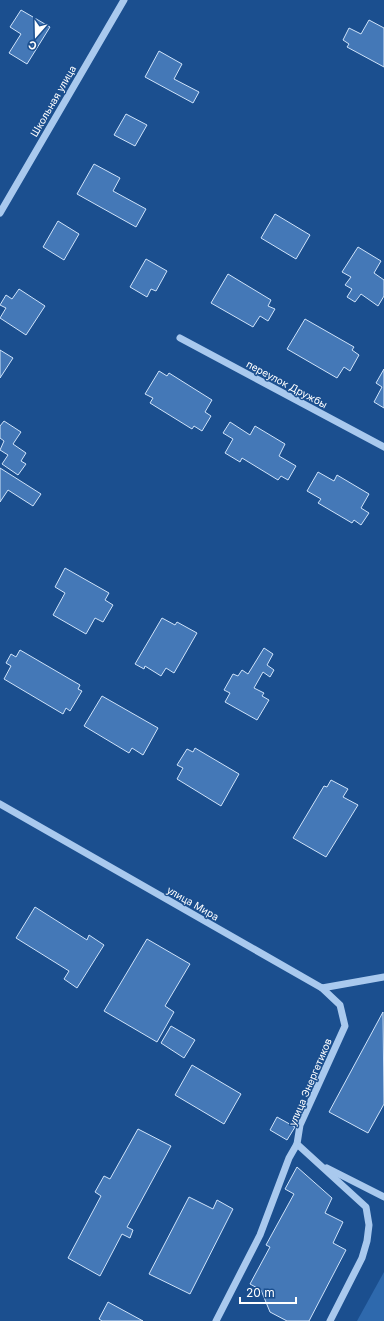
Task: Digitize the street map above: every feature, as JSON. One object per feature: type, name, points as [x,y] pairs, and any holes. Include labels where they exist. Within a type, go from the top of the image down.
[{"type":"street","name":"Школьная улица","points":[[0,213],[124,0]]},
{"type":"street","name":"переулок Дружбы","points":[[180,338],[384,447]]},
{"type":"street","name":"улица Мира","points":[[0,804],[322,988]]},
{"type":"street","points":[[322,988],[384,977]]},
{"type":"street","name":"улица Энергетиков","points":[[216,1321],[260,1235],[289,1158],[297,1144],[300,1125],[345,1026],[340,1005],[322,988]]},
{"type":"street","points":[[297,1144],[366,1207],[369,1225],[367,1241],[362,1258],[330,1321]]},
{"type":"street","points":[[318,1163],[384,1197]]},
{"type":"shaded area","points":[[384,1272],[384,1321],[357,1321]]},
{"type":"building","points":[[21,10],[50,27],[27,64],[9,53],[21,34],[10,27]]},
{"type":"building","points":[[369,20],[384,28],[384,67],[347,47],[349,44],[343,40],[349,28],[361,34]]},
{"type":"building","points":[[159,51],[182,64],[174,79],[199,92],[193,103],[145,77]]},
{"type":"building","points":[[126,114],[147,125],[135,146],[114,135]]},
{"type":"building","points":[[94,164],[120,178],[113,191],[146,209],[136,227],[77,194]]},
{"type":"building","points":[[275,214],[310,235],[296,259],[261,238]]},
{"type":"building","points":[[58,221],[79,234],[64,260],[43,247]]},
{"type":"building","points":[[358,247],[381,261],[374,273],[384,280],[384,296],[378,306],[361,294],[355,302],[347,297],[352,289],[345,285],[351,277],[342,272]]},
{"type":"building","points":[[146,259],[167,271],[156,291],[151,289],[147,297],[130,287]]},
{"type":"building","points":[[228,274],[271,300],[268,306],[275,309],[268,321],[260,316],[253,327],[211,303]]},
{"type":"building","points":[[19,289],[45,306],[26,335],[0,318],[6,308],[0,305],[6,295],[12,299]]},
{"type":"building","points":[[305,319],[354,347],[352,350],[359,355],[350,371],[344,367],[337,378],[287,349]]},
{"type":"building","points":[[0,350],[13,358],[0,378]]},
{"type":"building","points":[[384,369],[384,408],[374,402],[382,387],[376,383]]},
{"type":"building","points":[[159,371],[167,376],[169,373],[212,400],[205,412],[211,416],[202,431],[194,426],[192,429],[150,403],[153,398],[145,394]]},
{"type":"building","points":[[4,421],[21,432],[13,444],[26,453],[21,461],[26,464],[18,475],[2,464],[8,455],[0,450],[4,441],[0,438],[0,426]]},
{"type":"building","points":[[230,422],[250,435],[255,426],[285,444],[279,456],[296,466],[288,480],[281,476],[278,480],[242,458],[240,462],[225,453],[233,439],[223,433]]},
{"type":"building","points":[[0,468],[41,494],[33,506],[8,490],[0,502]]},
{"type":"building","points":[[318,472],[334,481],[337,475],[369,494],[361,508],[369,513],[361,525],[354,520],[352,523],[318,503],[321,499],[307,491]]},
{"type":"building","points":[[65,568],[109,593],[105,600],[113,605],[103,622],[95,618],[86,634],[53,615],[65,593],[55,587]]},
{"type":"building","points":[[162,618],[175,625],[177,622],[197,633],[174,673],[166,668],[161,676],[145,666],[144,669],[135,664]]},
{"type":"building","points":[[264,648],[273,654],[267,665],[274,670],[270,677],[263,672],[254,688],[264,693],[262,696],[269,700],[257,720],[225,702],[230,693],[224,690],[233,674],[238,676],[242,670],[248,674]]},
{"type":"building","points":[[20,650],[80,685],[78,689],[82,691],[70,711],[66,708],[63,714],[4,679],[11,666],[6,663],[11,654],[16,657]]},
{"type":"building","points":[[102,696],[158,728],[143,755],[132,748],[129,753],[84,726]]},
{"type":"building","points":[[195,748],[239,774],[221,806],[177,779],[183,768],[177,765],[187,749],[193,752]]},
{"type":"building","points":[[331,780],[348,789],[343,797],[358,805],[326,857],[293,838],[324,786],[327,787]]},
{"type":"building","points":[[35,907],[87,940],[89,935],[104,945],[77,988],[64,979],[69,971],[16,938]]},
{"type":"building","points":[[147,939],[190,964],[165,1006],[174,1012],[157,1042],[104,1011]]},
{"type":"building","points":[[383,1012],[384,1104],[368,1133],[329,1112]]},
{"type":"building","points":[[171,1026],[195,1040],[184,1058],[161,1043]]},
{"type":"building","points":[[192,1065],[241,1094],[224,1124],[175,1095]]},
{"type":"building","points":[[277,1117],[295,1127],[287,1140],[270,1130]]},
{"type":"building","points":[[138,1129],[171,1146],[127,1227],[133,1230],[130,1238],[122,1234],[100,1276],[68,1258],[101,1196],[95,1192],[104,1176],[110,1179]]},
{"type":"building","points":[[297,1167],[332,1198],[325,1213],[343,1222],[333,1243],[346,1250],[309,1321],[287,1321],[270,1312],[261,1290],[250,1284],[270,1247],[266,1245],[294,1194],[285,1189]]},
{"type":"building","points":[[189,1197],[213,1209],[217,1200],[233,1209],[190,1294],[149,1274]]},
{"type":"building","points":[[108,1302],[143,1321],[102,1321],[99,1319]]}]
